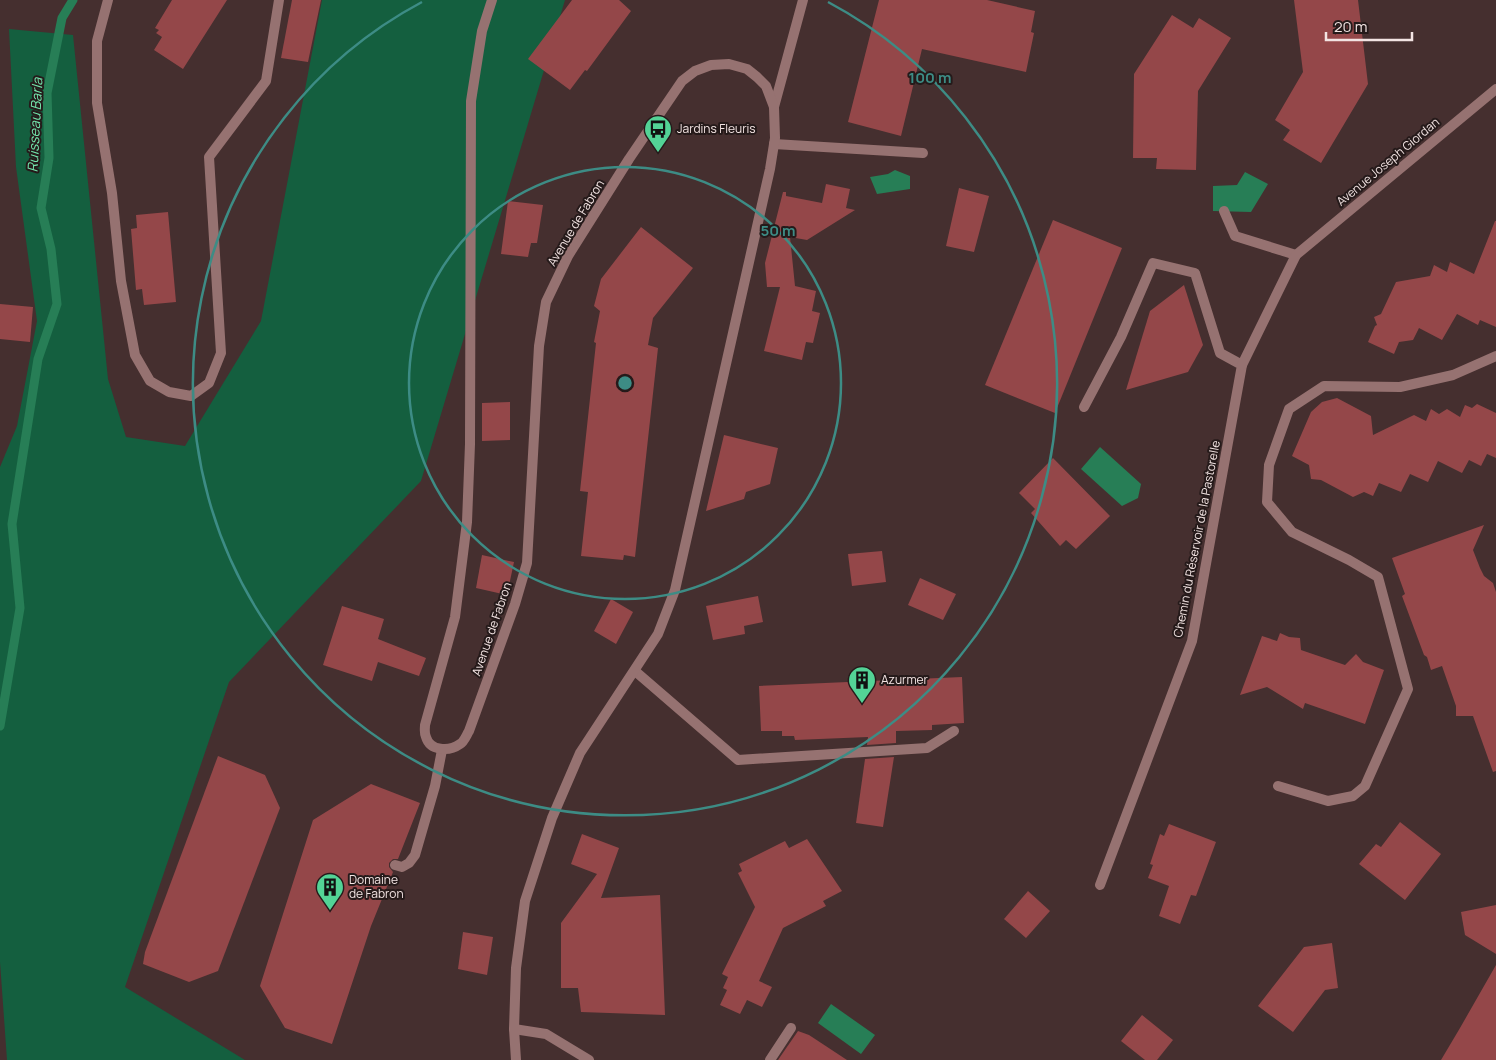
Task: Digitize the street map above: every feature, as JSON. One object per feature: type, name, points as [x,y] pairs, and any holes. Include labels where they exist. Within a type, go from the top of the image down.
[{"type":"street","points":[[108,0],[97,41],[97,103],[112,193],[121,281],[135,354],[150,381],[169,392],[191,396],[209,383],[221,353],[209,157],[266,81],[279,0]]},
{"type":"street","points":[[395,865],[402,867],[409,863],[415,855],[435,786],[442,750],[434,747],[426,738],[425,725],[455,617],[467,522],[470,444],[471,101],[482,31],[492,0]]},
{"type":"street","points":[[774,106],[803,0]]},
{"type":"street","name":"Avenue de Fabron","points":[[442,750],[462,744],[469,731],[515,604],[527,563],[539,346],[546,302],[568,256],[629,159],[682,81],[695,71],[711,66],[730,64],[747,69],[766,86],[774,106],[774,144],[766,188],[675,590],[658,634],[580,753],[552,818],[525,901],[516,968],[514,1029],[516,1060]]},
{"type":"street","name":"Avenue Joseph Giordan","points":[[1296,255],[1496,89]]},
{"type":"street","points":[[774,144],[923,152]]},
{"type":"street","points":[[1224,211],[1235,236],[1296,255]]},
{"type":"street","name":"Chemin du Réservoir de la Pastorelle","points":[[1100,885],[1192,641],[1242,365],[1296,255]]},
{"type":"street","points":[[1084,408],[1121,337],[1153,263],[1195,273],[1220,353],[1242,365]]},
{"type":"street","points":[[1278,786],[1328,801],[1353,796],[1365,786],[1408,689],[1378,577],[1349,560],[1292,532],[1267,502],[1269,465],[1289,409],[1324,386],[1400,387],[1453,375],[1496,356]]},
{"type":"street","points":[[635,671],[738,760],[927,748],[954,731]]},
{"type":"street","points":[[770,1060],[791,1028]]},
{"type":"street","points":[[514,1029],[546,1034],[589,1060]]},
{"type":"shaded area","points":[[322,0],[565,0],[421,481],[229,682],[125,987],[245,1060],[7,1060],[0,962],[0,467],[17,426],[37,321],[16,167],[9,29],[73,35],[108,379],[126,437],[185,446],[261,321]]},
{"type":"shaded area","points":[[895,170],[910,176],[910,189],[877,194],[870,177],[888,174]]},
{"type":"shaded area","points":[[1245,172],[1268,184],[1251,212],[1213,211],[1213,186],[1237,185]]},
{"type":"shaded area","points":[[1100,447],[1141,484],[1138,498],[1122,506],[1081,469]]},
{"type":"shaded area","points":[[831,1004],[875,1035],[861,1054],[818,1023]]},
{"type":"building","points":[[172,0],[227,0],[183,69],[154,50],[162,37],[156,33],[159,30],[155,28]]},
{"type":"building","points":[[292,0],[321,0],[308,62],[281,58]]},
{"type":"building","points":[[572,0],[619,0],[631,11],[587,71],[585,70],[570,90],[528,59]]},
{"type":"building","points":[[879,0],[987,0],[1035,11],[1031,32],[1034,33],[1026,72],[922,49],[901,136],[848,122]]},
{"type":"building","points":[[1294,0],[1358,0],[1368,84],[1321,163],[1283,140],[1290,130],[1275,120],[1303,72]]},
{"type":"building","points":[[1172,15],[1193,28],[1199,18],[1231,38],[1198,91],[1196,170],[1156,169],[1157,158],[1133,158],[1134,74]]},
{"type":"building","points":[[826,184],[850,189],[846,208],[855,210],[807,240],[790,237],[795,286],[816,291],[812,311],[820,313],[813,343],[806,342],[802,360],[764,351],[780,287],[767,287],[765,263],[783,192],[786,192],[786,196],[822,203]]},
{"type":"building","points":[[959,188],[989,196],[974,252],[946,246]]},
{"type":"building","points":[[508,201],[543,205],[537,243],[531,243],[528,257],[501,254]]},
{"type":"building","points":[[168,212],[176,302],[144,305],[142,289],[136,290],[131,229],[137,228],[136,215]]},
{"type":"building","points":[[1053,220],[1122,248],[1055,413],[985,385]]},
{"type":"building","points":[[1495,221],[1496,327],[1480,320],[1478,325],[1457,314],[1442,340],[1419,328],[1413,340],[1399,342],[1394,354],[1368,342],[1377,325],[1374,317],[1381,314],[1396,282],[1430,276],[1434,265],[1447,272],[1450,262],[1474,274]]},
{"type":"building","points":[[641,227],[693,268],[653,318],[648,345],[658,348],[635,557],[624,555],[623,560],[581,556],[588,492],[580,491],[596,343],[594,342],[600,311],[594,306],[601,279]]},
{"type":"building","points":[[1184,285],[1203,345],[1188,372],[1126,390],[1150,311]]},
{"type":"building","points":[[0,304],[33,307],[30,342],[0,339]]},
{"type":"building","points":[[1337,398],[1371,416],[1373,435],[1414,415],[1426,421],[1431,409],[1439,414],[1447,409],[1460,417],[1465,405],[1472,408],[1477,404],[1496,413],[1496,458],[1487,454],[1481,466],[1469,460],[1462,473],[1438,461],[1428,482],[1410,474],[1401,492],[1379,483],[1373,496],[1364,492],[1353,497],[1321,480],[1311,479],[1309,465],[1292,456],[1311,412],[1322,402]]},
{"type":"building","points":[[510,402],[510,440],[482,441],[482,403]]},
{"type":"building","points":[[724,435],[778,448],[770,484],[746,492],[744,499],[706,511]]},
{"type":"building","points":[[1053,458],[1110,516],[1076,549],[1066,540],[1060,546],[1031,513],[1035,509],[1019,493]]},
{"type":"building","points":[[1484,525],[1473,550],[1484,576],[1493,583],[1496,592],[1496,771],[1493,772],[1473,716],[1456,716],[1456,706],[1442,666],[1431,670],[1402,596],[1405,594],[1392,558]]},
{"type":"building","points":[[882,551],[886,582],[852,586],[848,554]]},
{"type":"building","points":[[482,555],[514,562],[507,595],[476,588]]},
{"type":"building","points":[[920,578],[956,594],[943,620],[908,605]]},
{"type":"building","points":[[758,596],[763,622],[744,626],[745,634],[713,640],[706,606]]},
{"type":"building","points":[[611,599],[633,612],[616,644],[594,631]]},
{"type":"building","points":[[342,606],[384,619],[378,639],[426,658],[419,676],[378,662],[372,681],[323,665]]},
{"type":"building","points":[[1280,633],[1289,637],[1300,638],[1301,650],[1345,665],[1356,654],[1363,662],[1384,670],[1365,724],[1305,703],[1303,709],[1267,687],[1240,695],[1262,636],[1277,641]]},
{"type":"building","name":"Azurmer","points":[[962,677],[964,723],[932,725],[932,730],[896,731],[896,743],[867,745],[868,737],[795,740],[794,736],[782,736],[782,731],[761,731],[759,686]]},
{"type":"building","points":[[218,756],[265,775],[280,808],[218,971],[189,982],[143,964],[145,952]]},
{"type":"building","points":[[894,757],[883,827],[856,823],[865,759]]},
{"type":"building","name":"Domaine de Fabron","points":[[371,784],[420,803],[398,859],[393,859],[389,863],[389,867],[393,872],[371,926],[332,1044],[285,1028],[260,986],[313,820]]},
{"type":"building","points":[[1400,822],[1441,854],[1405,900],[1359,864],[1376,844],[1381,847]]},
{"type":"building","points":[[1169,824],[1216,842],[1196,896],[1191,895],[1180,924],[1159,916],[1169,886],[1148,878],[1153,865],[1150,864],[1160,834],[1164,836]]},
{"type":"building","points":[[582,834],[619,848],[601,898],[660,895],[665,1015],[581,1012],[578,988],[561,988],[561,923],[597,874],[571,864]]},
{"type":"building","points":[[807,839],[842,891],[823,901],[826,906],[783,928],[759,981],[772,987],[762,1007],[747,1000],[740,1014],[720,1005],[727,990],[723,988],[728,977],[722,974],[755,907],[738,873],[742,871],[739,864],[785,841],[789,848]]},
{"type":"building","points":[[1028,891],[1050,911],[1026,938],[1004,919]]},
{"type":"building","points":[[1496,905],[1496,954],[1465,935],[1461,912]]},
{"type":"building","points":[[463,932],[493,937],[487,975],[458,969]]},
{"type":"building","points":[[1332,943],[1338,988],[1325,990],[1293,1032],[1258,1006],[1304,947]]},
{"type":"building","points":[[1496,965],[1496,1060],[1441,1060],[1460,1028]]},
{"type":"building","points":[[1142,1015],[1173,1040],[1157,1060],[1145,1060],[1121,1041]]},
{"type":"building","points":[[798,1031],[809,1035],[847,1060],[778,1060]]},
{"type":"waterway","name":"Ruisseau Barla","points":[[0,726],[20,608],[12,524],[38,359],[57,304],[51,249],[41,208],[49,158],[47,93],[62,18],[73,0]]},
{"type":"place","name":"Jardins Fleuris","points":[[658,153]]},
{"type":"place","name":"Azurmer","points":[[862,704]]},
{"type":"place","name":"Domaine de Fabron","points":[[330,911]]}]
